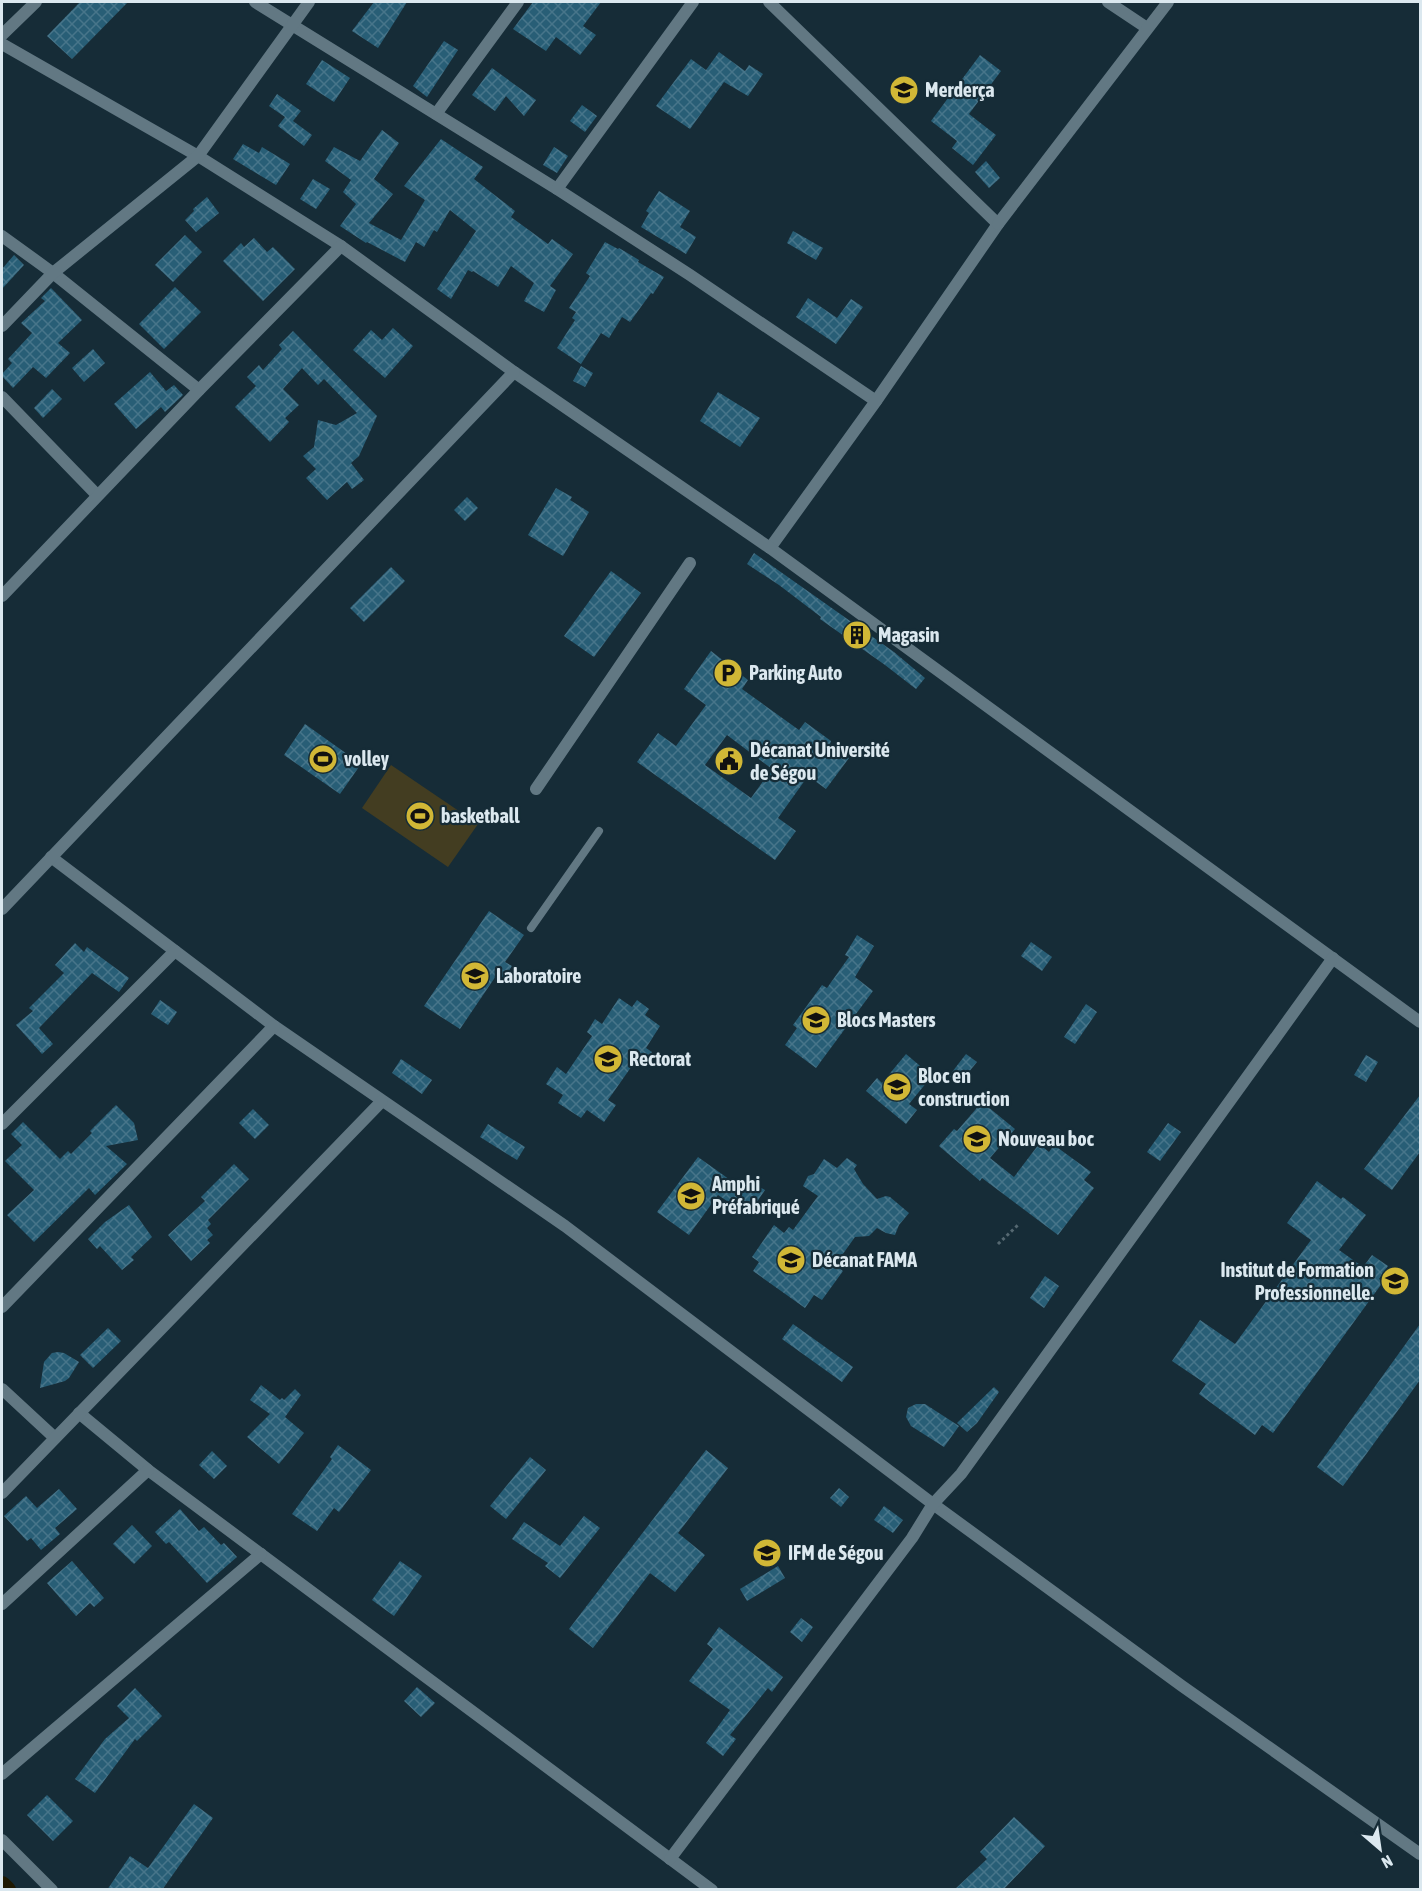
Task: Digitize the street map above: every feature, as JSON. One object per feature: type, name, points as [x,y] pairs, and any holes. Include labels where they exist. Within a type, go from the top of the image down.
[{"type":"street","points":[[2,35],[36,2]]},
{"type":"street","points":[[255,2],[557,189],[690,275],[876,401]]},
{"type":"street","points":[[2,326],[53,273],[198,156],[309,2]]},
{"type":"street","points":[[436,114],[518,2]]},
{"type":"street","points":[[557,189],[693,2]]},
{"type":"street","points":[[769,2],[998,224]]},
{"type":"street","points":[[1108,2],[1147,28]]},
{"type":"street","points":[[770,548],[876,401],[998,224],[1168,2]]},
{"type":"street","points":[[2,44],[198,156],[341,246],[514,372],[770,548],[1420,1022]]},
{"type":"street","points":[[2,236],[53,273],[199,390]]},
{"type":"street","points":[[3,592],[341,246]]},
{"type":"street","points":[[2,909],[514,372]]},
{"type":"street","points":[[2,397],[97,495]]},
{"type":"street","points":[[536,789],[690,563]]},
{"type":"street","points":[[51,858],[274,1026],[565,1226],[933,1504],[1182,1686],[1420,1854]]},
{"type":"street","points":[[2,1124],[175,951]]},
{"type":"street","points":[[670,1858],[912,1538],[933,1504],[961,1474],[1333,958]]},
{"type":"street","points":[[2,1307],[274,1026]]},
{"type":"street","points":[[2,1492],[382,1101]]},
{"type":"street","points":[[2,1389],[55,1438]]},
{"type":"street","points":[[79,1413],[148,1470],[712,1890]]},
{"type":"street","points":[[2,1604],[148,1470]]},
{"type":"street","points":[[2,1774],[261,1554]]},
{"type":"street","points":[[2,1840],[52,1890]]},
{"type":"lane","points":[[531,928],[599,831]]},
{"type":"path","points":[[998,1244],[1018,1225]]},
{"type":"shaded area","name":"basketball","points":[[391,765],[478,824],[448,867],[362,808]]},
{"type":"building","points":[[80,2],[128,2],[72,59],[47,36]]},
{"type":"building","points":[[374,2],[407,2],[378,48],[352,31]]},
{"type":"building","points":[[533,2],[601,2],[583,26],[596,35],[580,55],[556,37],[546,51],[513,29]]},
{"type":"building","points":[[444,41],[458,50],[427,97],[413,86]]},
{"type":"building","points":[[719,52],[745,71],[749,65],[763,74],[748,96],[724,82],[690,129],[656,106],[691,59],[706,70]]},
{"type":"building","points":[[980,55],[1001,71],[969,114],[996,135],[973,165],[952,148],[957,141],[931,121]]},
{"type":"building","points":[[322,60],[350,78],[334,102],[306,84]]},
{"type":"building","points":[[492,68],[536,100],[524,116],[506,96],[495,111],[472,95]]},
{"type":"building","points":[[277,94],[301,111],[293,121],[312,135],[304,146],[278,126],[285,117],[269,106]]},
{"type":"building","points":[[582,105],[597,116],[585,132],[570,121]]},
{"type":"building","points":[[382,130],[399,143],[374,179],[393,194],[369,223],[401,240],[425,200],[404,186],[441,139],[483,167],[474,179],[515,211],[511,217],[548,244],[552,239],[573,254],[550,286],[556,290],[544,312],[524,301],[534,283],[511,266],[498,287],[468,270],[451,299],[437,289],[476,231],[450,210],[437,232],[434,230],[424,247],[416,242],[405,262],[366,243],[340,226],[356,204],[343,192],[351,180],[325,161],[334,147],[360,161]]},
{"type":"building","points":[[243,144],[259,153],[262,147],[290,164],[276,185],[233,159]]},
{"type":"building","points":[[554,147],[568,156],[557,173],[543,165]]},
{"type":"building","points":[[986,161],[1000,178],[989,188],[975,172]]},
{"type":"building","points":[[313,179],[330,189],[316,209],[300,199]]},
{"type":"building","points":[[659,191],[690,211],[680,227],[696,237],[686,254],[641,227],[649,213],[646,211]]},
{"type":"building","points":[[207,197],[219,213],[196,232],[185,220],[194,211],[193,209]]},
{"type":"building","points":[[793,231],[823,248],[816,260],[787,243]]},
{"type":"building","points":[[185,235],[202,252],[173,282],[155,265]]},
{"type":"building","points":[[254,238],[267,252],[273,247],[295,269],[263,301],[223,261],[241,243],[244,247]]},
{"type":"building","points":[[605,242],[619,248],[664,277],[630,322],[622,317],[609,338],[601,333],[581,364],[557,348],[575,320],[572,318],[576,312],[569,308],[590,276],[586,273]]},
{"type":"building","points":[[14,255],[24,265],[2,289],[2,269]]},
{"type":"building","points":[[175,287],[201,312],[164,349],[139,324]]},
{"type":"building","points":[[51,288],[82,320],[58,343],[70,353],[46,378],[33,367],[13,388],[2,374],[12,363],[8,359],[32,333],[21,323],[45,301],[41,298]]},
{"type":"building","points":[[808,298],[837,318],[851,299],[863,307],[836,344],[796,317]]},
{"type":"building","points":[[393,328],[413,346],[385,378],[353,350],[371,330],[382,340]]},
{"type":"building","points":[[293,331],[377,416],[359,456],[351,463],[364,480],[352,489],[347,482],[327,500],[306,478],[316,469],[303,456],[314,447],[318,420],[336,425],[357,413],[324,379],[318,385],[302,368],[283,389],[299,405],[285,418],[289,422],[270,442],[235,407],[256,386],[247,377],[259,365],[263,370],[282,349],[279,345]]},
{"type":"building","points":[[93,349],[105,363],[84,382],[72,368]]},
{"type":"building","points":[[581,366],[593,373],[585,387],[573,381]]},
{"type":"building","points":[[150,372],[166,391],[174,385],[183,395],[165,412],[161,407],[136,429],[114,404]]},
{"type":"building","points":[[52,389],[62,399],[43,418],[34,408]]},
{"type":"building","points":[[718,392],[760,418],[740,447],[700,421]]},
{"type":"building","points":[[556,488],[572,497],[570,500],[589,512],[563,556],[528,535]]},
{"type":"building","points":[[467,497],[478,508],[465,521],[454,510]]},
{"type":"building","points":[[754,553],[894,652],[925,678],[916,689],[820,619],[821,617],[779,585],[747,564]]},
{"type":"building","points":[[391,567],[405,581],[364,622],[350,608]]},
{"type":"building","points":[[611,571],[641,593],[594,657],[564,636]]},
{"type":"building","points":[[711,651],[748,680],[742,689],[799,730],[805,722],[849,758],[826,789],[808,776],[778,818],[796,831],[775,860],[637,762],[658,733],[676,746],[706,705],[684,689]],"holes":[[[727,735],[772,769],[751,798],[705,765]]]},
{"type":"building","name":"volley","points":[[305,724],[361,764],[340,794],[284,755]]},
{"type":"building","points":[[489,911],[524,935],[505,962],[512,966],[504,978],[498,973],[460,1029],[424,1006]]},
{"type":"building","points":[[857,935],[874,946],[855,977],[873,991],[816,1068],[785,1045],[797,1028],[793,1025],[822,985],[827,988],[849,957],[845,955]]},
{"type":"building","points":[[1031,942],[1052,957],[1042,971],[1021,956]]},
{"type":"building","points":[[75,943],[84,952],[87,947],[129,978],[119,992],[92,973],[39,1028],[53,1044],[42,1054],[16,1025],[33,1011],[29,1008],[64,973],[55,965]]},
{"type":"building","points":[[619,998],[632,1007],[637,1000],[649,1009],[645,1015],[660,1026],[646,1048],[652,1052],[641,1067],[634,1063],[608,1100],[616,1105],[604,1122],[587,1110],[581,1118],[558,1103],[563,1095],[546,1084],[557,1067],[566,1074],[592,1036],[587,1032],[595,1019],[602,1024]]},
{"type":"building","points":[[160,1000],[177,1012],[168,1025],[151,1014]]},
{"type":"building","points":[[1086,1004],[1097,1012],[1075,1044],[1064,1037]]},
{"type":"building","points":[[906,1054],[932,1076],[909,1104],[917,1110],[906,1124],[866,1091],[877,1078],[882,1083]]},
{"type":"building","points":[[966,1054],[977,1062],[959,1084],[949,1076]]},
{"type":"building","points":[[1366,1055],[1378,1062],[1366,1082],[1354,1075]]},
{"type":"building","points":[[401,1059],[432,1080],[422,1094],[392,1073]]},
{"type":"building","points":[[1420,1095],[1420,1152],[1392,1190],[1364,1169]]},
{"type":"building","points":[[982,1102],[1015,1129],[990,1158],[1014,1177],[1039,1144],[1049,1152],[1054,1145],[1091,1172],[1084,1180],[1094,1188],[1058,1235],[982,1178],[980,1181],[939,1146],[954,1129],[957,1131]]},
{"type":"building","points":[[116,1105],[134,1123],[138,1140],[106,1146],[127,1164],[95,1195],[89,1188],[34,1242],[7,1215],[34,1190],[5,1161],[22,1145],[11,1134],[23,1122],[60,1159],[68,1151],[71,1154]]},
{"type":"building","points":[[253,1109],[269,1125],[255,1139],[239,1123]]},
{"type":"building","points":[[1168,1123],[1181,1132],[1160,1161],[1147,1152]]},
{"type":"building","points":[[488,1124],[525,1147],[517,1160],[480,1137]]},
{"type":"building","points":[[698,1157],[747,1192],[753,1183],[765,1190],[748,1215],[718,1195],[689,1235],[657,1212]]},
{"type":"building","points":[[847,1158],[857,1165],[854,1169],[863,1184],[877,1199],[890,1197],[909,1213],[899,1225],[895,1235],[877,1228],[869,1236],[855,1237],[835,1265],[843,1271],[822,1300],[814,1295],[805,1308],[753,1271],[759,1262],[752,1257],[774,1225],[784,1233],[789,1227],[793,1230],[818,1196],[803,1186],[808,1176],[814,1174],[824,1159],[837,1168]]},
{"type":"building","points":[[234,1164],[249,1179],[208,1220],[211,1224],[207,1228],[213,1235],[207,1240],[210,1243],[191,1261],[168,1235],[205,1201],[201,1197]]},
{"type":"building","points":[[1317,1181],[1366,1215],[1339,1250],[1363,1267],[1372,1255],[1388,1266],[1379,1279],[1383,1282],[1273,1433],[1262,1425],[1255,1435],[1199,1394],[1206,1384],[1172,1361],[1200,1320],[1235,1344],[1311,1240],[1287,1223]]},
{"type":"building","points":[[129,1205],[152,1237],[131,1257],[134,1260],[122,1270],[100,1246],[97,1249],[88,1239],[105,1222]]},
{"type":"building","points":[[1045,1276],[1059,1286],[1044,1308],[1030,1298]]},
{"type":"building","points":[[793,1324],[853,1367],[842,1382],[782,1339]]},
{"type":"building","points":[[1420,1324],[1420,1380],[1343,1486],[1317,1467]]},
{"type":"building","points":[[108,1328],[121,1341],[93,1368],[80,1355]]},
{"type":"building","points":[[58,1352],[79,1362],[65,1381],[40,1388],[44,1362],[52,1353]]},
{"type":"building","points":[[261,1385],[280,1400],[282,1398],[284,1400],[295,1389],[301,1395],[285,1417],[304,1433],[279,1464],[247,1437],[270,1414],[250,1400]]},
{"type":"building","points":[[994,1387],[999,1392],[977,1423],[967,1432],[957,1423]]},
{"type":"building","points":[[916,1404],[925,1404],[959,1426],[944,1447],[911,1426],[906,1417],[908,1408]]},
{"type":"building","points":[[338,1445],[371,1470],[339,1512],[334,1508],[317,1531],[292,1514],[332,1459],[330,1457]]},
{"type":"building","points":[[706,1450],[728,1468],[678,1533],[705,1555],[675,1592],[650,1573],[593,1648],[569,1629]]},
{"type":"building","points":[[212,1451],[227,1466],[214,1479],[199,1465]]},
{"type":"building","points":[[530,1457],[546,1470],[506,1519],[490,1506]]},
{"type":"building","points":[[839,1488],[849,1497],[841,1507],[830,1498]]},
{"type":"building","points":[[59,1489],[77,1509],[55,1528],[60,1534],[41,1550],[31,1538],[27,1541],[4,1516],[26,1496],[37,1508]]},
{"type":"building","points":[[884,1506],[903,1520],[893,1533],[874,1520]]},
{"type":"building","points":[[180,1509],[199,1531],[204,1527],[221,1545],[224,1543],[237,1557],[207,1583],[169,1542],[166,1544],[155,1532]]},
{"type":"building","points":[[584,1516],[600,1528],[560,1578],[545,1566],[548,1563],[512,1539],[524,1522],[560,1546]]},
{"type":"building","points":[[132,1525],[152,1546],[134,1564],[113,1544]]},
{"type":"building","points":[[72,1561],[104,1598],[94,1607],[90,1603],[76,1616],[47,1583]]},
{"type":"building","points":[[400,1561],[422,1576],[394,1616],[372,1600]]},
{"type":"building","points":[[778,1566],[785,1578],[747,1601],[740,1589]]},
{"type":"building","points":[[801,1618],[813,1627],[802,1642],[790,1632]]},
{"type":"building","points":[[719,1627],[783,1677],[772,1692],[768,1688],[730,1735],[736,1739],[723,1756],[706,1743],[730,1710],[689,1681],[713,1649],[707,1644]]},
{"type":"building","points":[[417,1687],[435,1703],[421,1717],[404,1701]]},
{"type":"building","points":[[135,1688],[162,1716],[137,1741],[135,1739],[95,1793],[75,1779],[105,1739],[129,1718],[117,1706]]},
{"type":"building","points":[[47,1795],[73,1821],[53,1841],[27,1815]]},
{"type":"building","points":[[194,1804],[213,1818],[162,1890],[107,1890],[130,1856],[148,1868]]},
{"type":"building","points":[[1014,1817],[1045,1846],[1003,1890],[954,1890],[987,1859],[980,1852]]},
{"type":"waterway","points":[[2,1885],[7,1890]]},
{"type":"place","name":"Merderça","points":[[904,90]]},
{"type":"place","name":"Magasin","points":[[857,635]]},
{"type":"place","name":"Parking Auto","points":[[728,673]]},
{"type":"place","name":"volley","points":[[323,759]]},
{"type":"place","name":"Décanat Université de Ségou","points":[[729,761]]},
{"type":"place","name":"basketball","points":[[420,816]]},
{"type":"place","name":"Laboratoire","points":[[475,976]]},
{"type":"place","name":"Blocs Masters","points":[[816,1020]]},
{"type":"place","name":"Rectorat","points":[[608,1059]]},
{"type":"place","name":"Bloc en construction","points":[[897,1087]]},
{"type":"place","name":"Nouveau boc","points":[[977,1139]]},
{"type":"place","name":"Amphi Préfabriqué","points":[[691,1196]]},
{"type":"place","name":"Décanat FAMA","points":[[791,1260]]},
{"type":"place","name":"Institut de Formation Professionnelle.","points":[[1395,1281]]},
{"type":"place","name":"IFM de Ségou","points":[[767,1553]]}]
